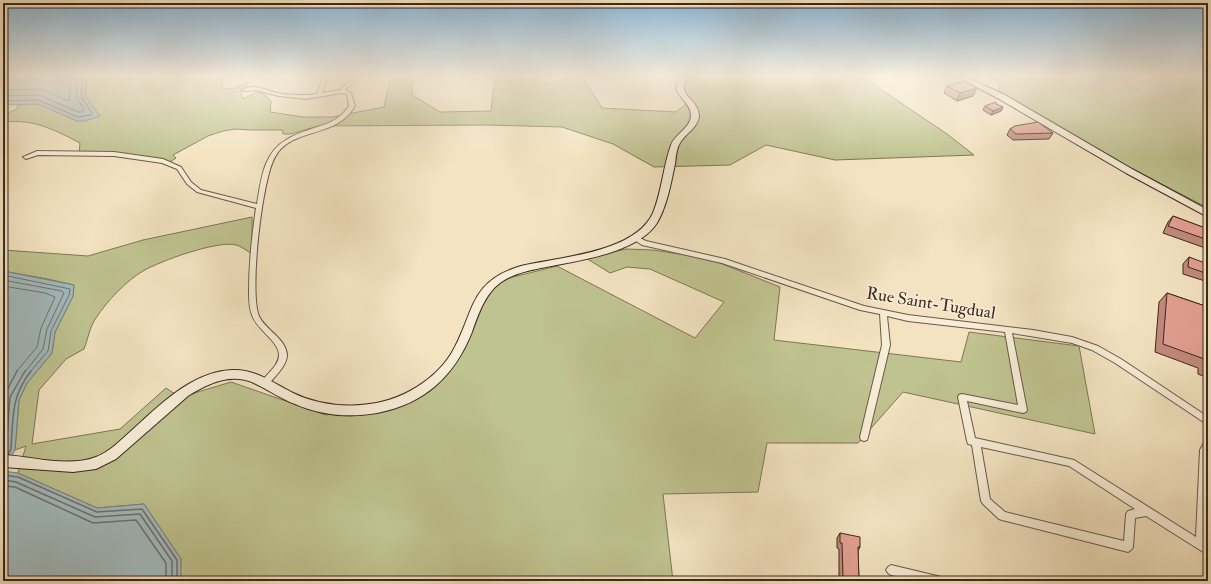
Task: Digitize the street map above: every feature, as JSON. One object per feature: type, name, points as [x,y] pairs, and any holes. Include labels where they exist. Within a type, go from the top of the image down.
[{"type":"street","points":[[265,382],[282,360],[283,354],[278,344],[260,324],[255,315],[252,302],[256,226],[265,173],[271,157],[280,146],[295,136],[330,124],[343,117],[352,106],[351,103]]},
{"type":"street","points":[[7,461],[72,467],[84,466],[98,462],[123,446],[165,408],[197,385],[218,377],[237,374],[253,377],[265,382],[284,395],[310,405],[326,408],[356,410],[372,408],[407,398],[421,390],[447,368],[463,340],[481,299],[488,288],[498,280],[517,271],[616,247],[636,238],[649,228],[655,220],[675,144],[694,120],[695,113],[690,103]]},
{"type":"street","points":[[1013,103],[1129,171],[1208,214]]},
{"type":"street","points":[[26,157],[37,153],[114,154],[163,161],[171,163],[179,168],[189,183],[199,191],[259,207]]},
{"type":"street","name":"Rue Saint-Tugdual","points":[[636,238],[644,243],[723,261],[863,308],[908,318],[1008,330],[1072,340],[1095,348],[1118,361],[1208,420]]},
{"type":"street","points":[[864,436],[886,345],[883,312]]},
{"type":"street","points":[[1008,330],[1023,410],[962,397],[971,441],[1071,463],[1208,550]]},
{"type":"street","points":[[976,442],[986,501],[1002,516],[1128,548],[1131,514],[1147,511]]},
{"type":"street","points":[[1200,544],[1206,465],[1204,450],[1208,444]]},
{"type":"street","points":[[891,570],[937,581]]},
{"type":"green space","points":[[90,103],[271,103],[270,112],[303,117],[332,117],[384,107],[385,103],[426,103],[440,112],[491,111],[492,103],[599,103],[602,108],[676,112],[686,103],[901,103],[947,134],[974,155],[835,160],[766,145],[730,165],[654,167],[613,144],[562,127],[488,125],[318,126],[291,134],[283,134],[282,130],[236,129],[223,131],[208,136],[173,155],[176,158],[170,162],[133,156],[79,154],[80,143],[52,129],[24,122],[3,122],[3,115],[17,109],[18,105],[38,104],[99,116]]},
{"type":"green space","points":[[1013,103],[1208,103],[1208,208],[1082,143]]},
{"type":"green space","points":[[252,217],[252,254],[242,247],[228,244],[203,248],[175,257],[143,271],[117,292],[94,321],[84,349],[66,359],[39,390],[32,444],[120,429],[166,388],[175,394],[191,394],[231,382],[326,415],[404,403],[462,350],[488,294],[505,279],[557,266],[695,338],[724,302],[650,269],[627,267],[610,273],[586,258],[626,249],[653,250],[693,256],[720,263],[780,287],[774,340],[961,362],[969,332],[1079,346],[1095,434],[903,392],[858,443],[767,443],[758,492],[663,494],[673,581],[180,581],[181,559],[144,504],[97,508],[18,473],[26,446],[15,450],[19,400],[27,383],[52,353],[55,332],[73,296],[74,285],[3,271],[3,250],[88,256],[143,240]]},
{"type":"water","points":[[3,103],[90,103],[100,116],[85,121],[77,121],[38,104],[3,105]]},
{"type":"water","points":[[3,271],[74,285],[73,296],[55,332],[52,353],[27,383],[19,400],[15,450],[3,470]]},
{"type":"water","points":[[3,471],[18,473],[97,508],[144,504],[181,559],[181,581],[3,581]]},
{"type":"building","points":[[996,103],[1003,107],[993,111],[985,106]]},
{"type":"building","points":[[1038,122],[1053,133],[1016,134],[1010,129],[1015,126]]},
{"type":"building","points":[[1173,216],[1208,229],[1208,240],[1168,226]]},
{"type":"building","points":[[1189,257],[1205,263],[1205,265],[1208,266],[1208,274],[1188,267]]},
{"type":"building","points":[[1167,293],[1208,307],[1208,367],[1207,360],[1163,344]]},
{"type":"building","points":[[840,533],[860,537],[860,547],[858,547],[859,581],[841,581],[841,577],[843,577],[842,543],[840,543]]}]
